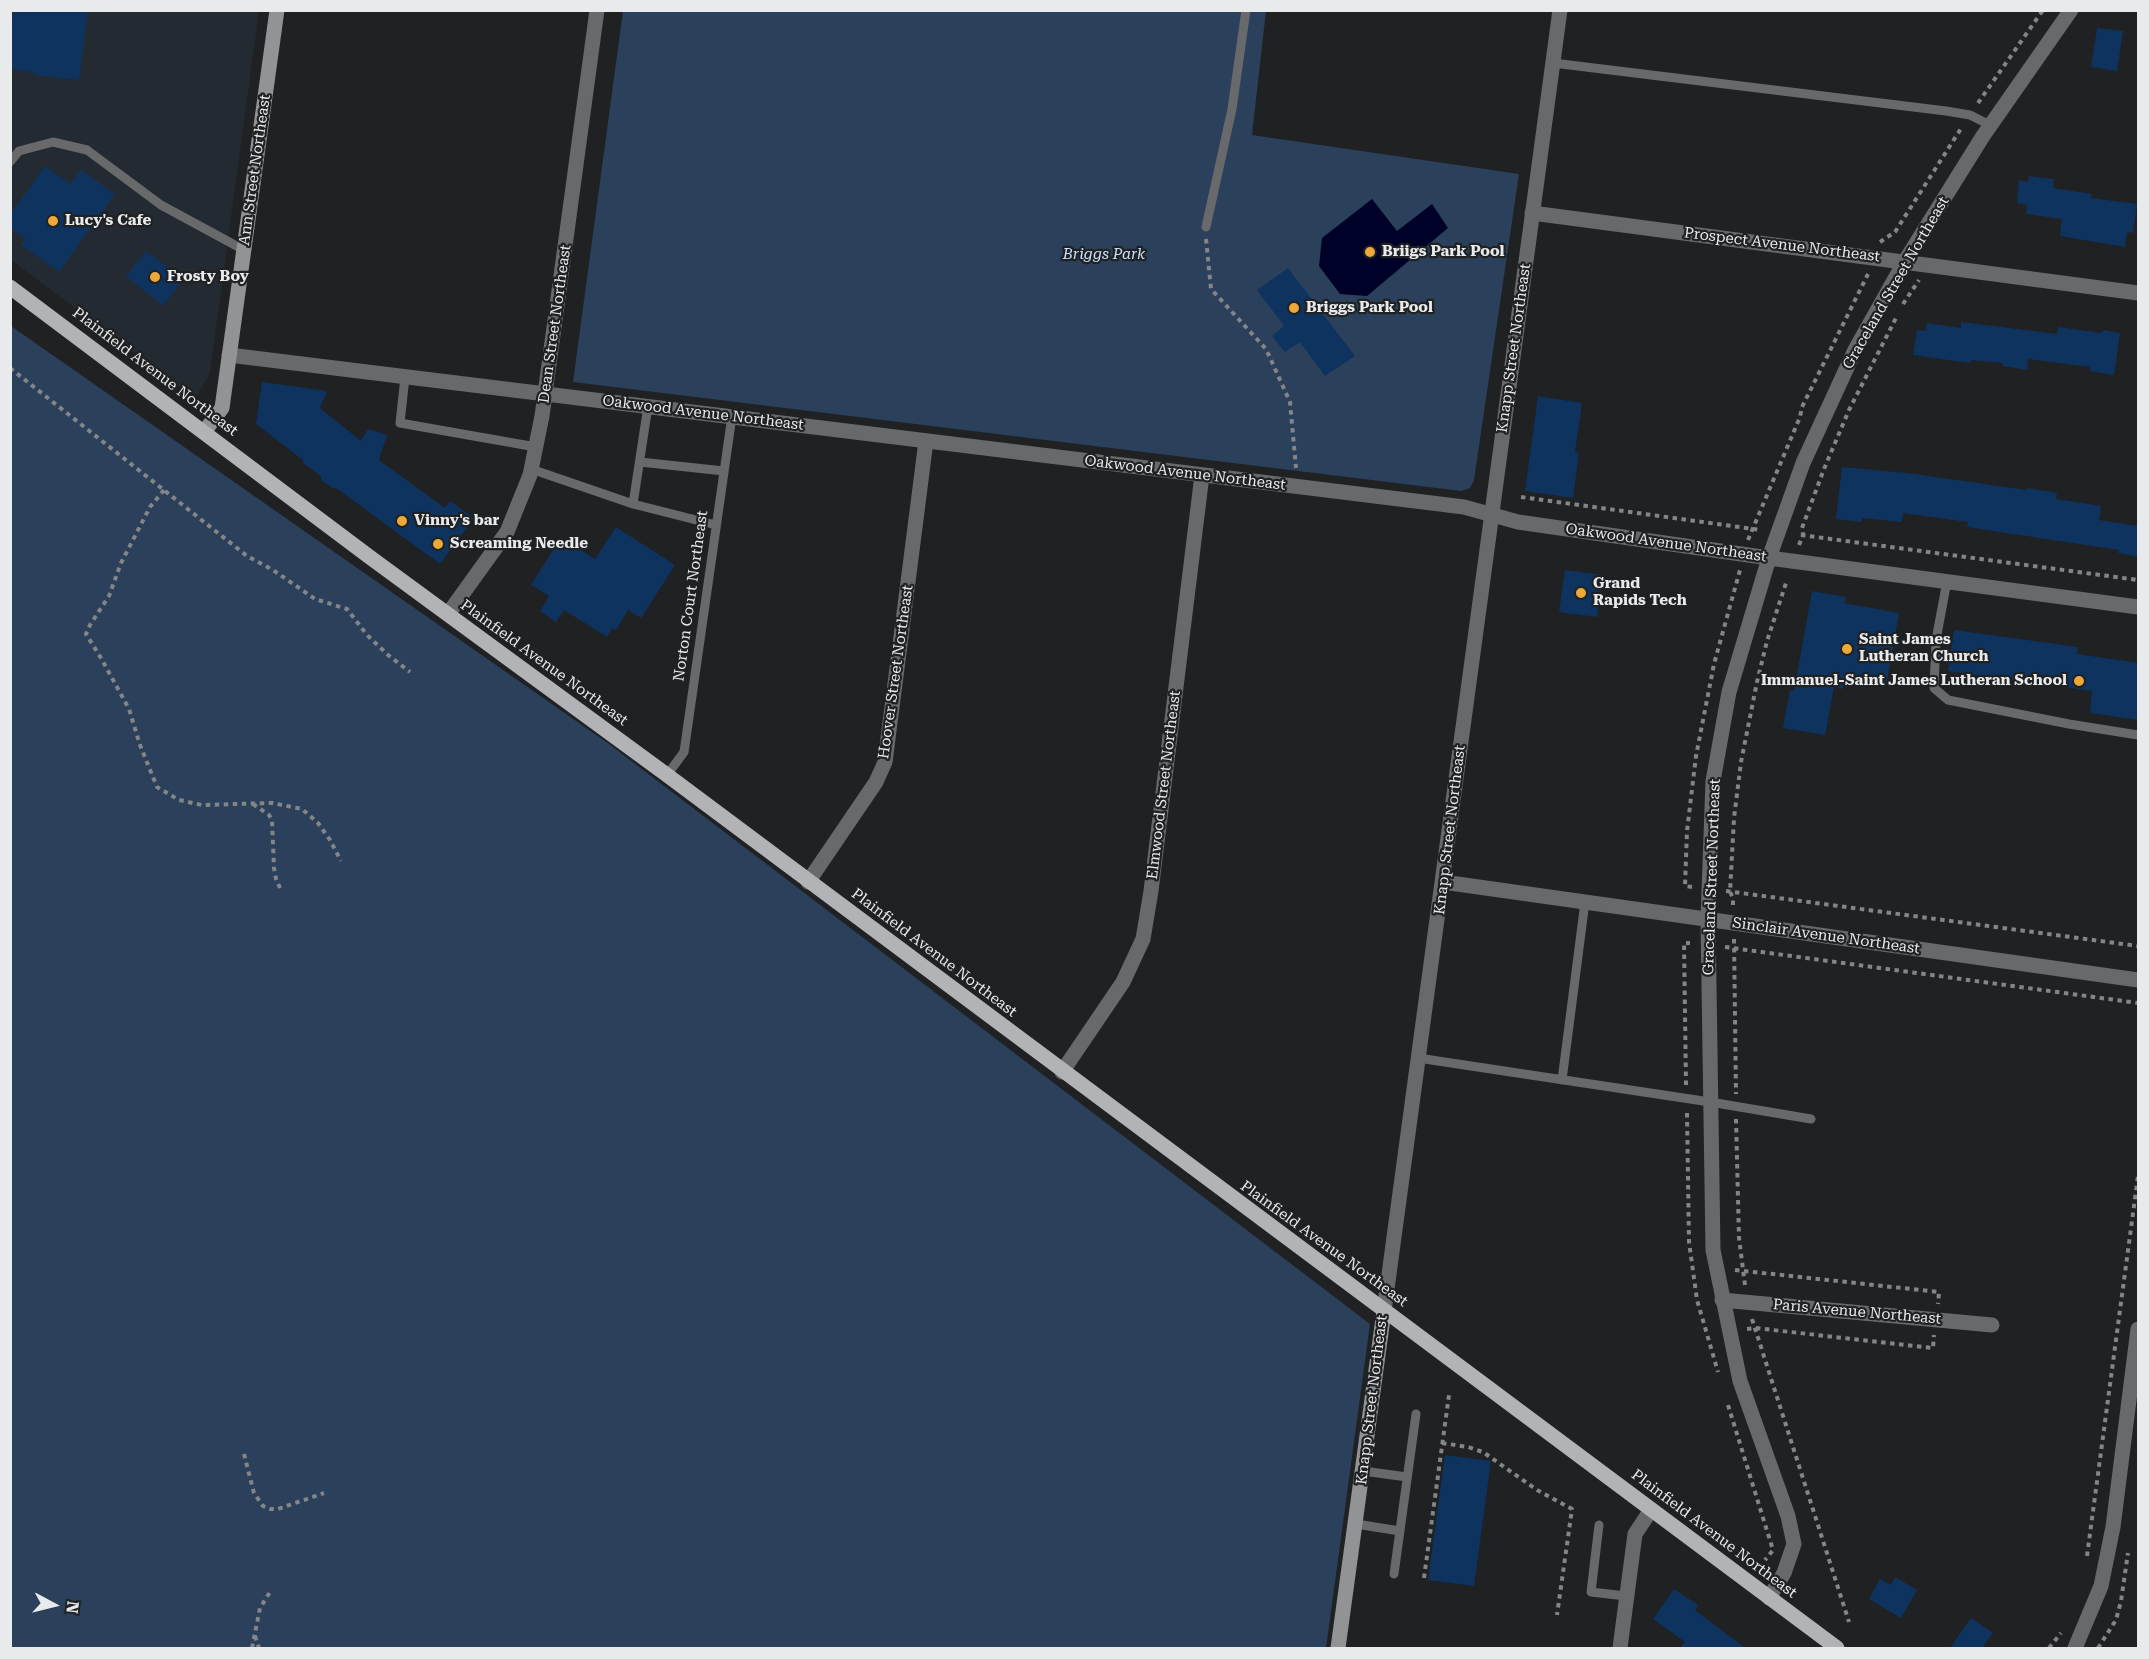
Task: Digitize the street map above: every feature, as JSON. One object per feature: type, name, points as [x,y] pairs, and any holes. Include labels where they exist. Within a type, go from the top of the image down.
[{"type":"main road","name":"Ann Street Northeast","points":[[204,432],[222,408],[277,10]]},
{"type":"main road","name":"Plainfield Avenue Northeast","points":[[10,286],[1837,1648]]},
{"type":"main road","name":"Knapp Street Northeast","points":[[1338,1648],[1384,1311]]},
{"type":"street","name":"Dean Street Northeast","points":[[448,614],[507,532],[531,469],[545,394],[597,10]]},
{"type":"street","name":"Knapp Street Northeast","points":[[1384,1311],[1560,10]]},
{"type":"street","name":"Graceland Street Northeast","points":[[1769,1598],[1784,1573],[1794,1544],[1788,1516],[1740,1381],[1713,1250],[1708,919],[1713,781],[1729,692],[1769,558],[1803,463],[1855,350],[1905,261],[1990,125],[2070,10]]},
{"type":"street","name":"Prospect Avenue Northeast","points":[[1532,213],[2139,293]]},
{"type":"street","name":"Oakwood Avenue Northeast","points":[[229,355],[1464,507],[1518,522],[2139,607]]},
{"type":"street","name":"Hoover Street Northeast","points":[[808,882],[876,782],[885,762],[926,441]]},
{"type":"street","name":"Elmwood Street Northeast","points":[[1062,1072],[1123,982],[1143,939],[1151,891],[1202,475]]},
{"type":"street","name":"Sinclair Avenue Northeast","points":[[1443,882],[2139,980]]},
{"type":"street","name":"Paris Avenue Northeast","points":[[1722,1300],[1992,1325]]},
{"type":"street","points":[[2075,1648],[2101,1586],[2113,1527],[2139,1329]]},
{"type":"street","points":[[1620,1648],[1635,1534],[1652,1510]]},
{"type":"lane","points":[[1206,227],[1232,109],[1246,10]]},
{"type":"lane","points":[[1553,63],[1946,111],[1970,115],[1990,125]]},
{"type":"lane","points":[[10,162],[19,151],[53,142],[87,150],[161,205],[244,250]]},
{"type":"lane","points":[[405,377],[400,423],[536,447]]},
{"type":"lane","points":[[633,504],[648,406]]},
{"type":"lane","name":"Norton Court Northeast","points":[[667,775],[684,752],[732,416]]},
{"type":"lane","points":[[640,462],[724,471]]},
{"type":"lane","points":[[531,469],[633,504],[716,525]]},
{"type":"lane","points":[[1947,581],[1935,640],[1934,688],[1947,700],[2139,735]]},
{"type":"lane","points":[[1562,1080],[1585,902]]},
{"type":"lane","points":[[1418,1058],[1811,1119]]},
{"type":"lane","points":[[1394,1574],[1416,1414]]},
{"type":"lane","points":[[1363,1471],[1407,1477]]},
{"type":"lane","points":[[1356,1524],[1400,1531]]},
{"type":"lane","points":[[1599,1525],[1591,1592],[1626,1596]]},
{"type":"path","points":[[1206,227],[1211,289],[1266,349],[1290,402],[1296,468]]},
{"type":"path","points":[[1794,561],[1803,535],[1802,528],[1849,410],[1901,308],[1928,264]]},
{"type":"path","points":[[10,368],[247,556],[273,570],[315,599],[347,609],[367,635],[410,672]]},
{"type":"path","points":[[164,490],[150,507],[121,563],[109,596],[86,634],[129,709],[157,788],[179,800],[202,805],[272,803],[302,809],[309,814],[330,840],[341,861]]},
{"type":"path","points":[[1521,496],[2139,580]]},
{"type":"path","points":[[253,803],[272,820],[274,868],[280,888]]},
{"type":"path","points":[[1685,886],[2139,946]]},
{"type":"path","points":[[1684,943],[2139,1003]]},
{"type":"path","points":[[2085,1565],[2139,1176]]},
{"type":"path","points":[[1424,1578],[1449,1395]]},
{"type":"path","points":[[1442,1443],[1468,1446],[1483,1452],[1537,1490],[1572,1509],[1557,1614]]},
{"type":"path","points":[[244,1454],[254,1493],[258,1502],[263,1506],[278,1509],[324,1493]]},
{"type":"path","points":[[252,1648],[260,1608],[270,1592]]},
{"type":"path","points":[[2049,1648],[2065,1627]]},
{"type":"path","points":[[255,1636],[259,1648]]},
{"type":"shaded area","points":[[10,11],[259,11],[210,373],[195,399],[11,260]]},
{"type":"shaded area","name":"Briigs Park Pool","points":[[1372,199],[1397,231],[1432,204],[1448,228],[1367,296],[1340,294],[1319,266],[1322,238]]},
{"type":"green space","name":"Briggs Park","points":[[623,11],[1266,11],[1252,135],[1519,174],[1474,480],[1470,488],[1461,491],[573,382]]},
{"type":"green space","points":[[11,326],[609,744],[1370,1324],[1326,1648],[11,1648]]},
{"type":"building","points":[[14,10],[88,10],[79,80],[33,75],[34,72],[10,69],[10,16],[13,17]]},
{"type":"building","points":[[2097,28],[2123,31],[2117,71],[2091,67]]},
{"type":"building","name":"Lucy's Cafe","points":[[45,166],[70,184],[81,170],[115,194],[59,272],[21,245],[26,239],[10,228],[10,215]]},
{"type":"building","points":[[2029,176],[2054,179],[2053,188],[2092,194],[2091,198],[2137,204],[2133,233],[2127,232],[2125,247],[2060,236],[2062,219],[2026,214],[2027,205],[2017,203],[2019,180],[2028,182]]},
{"type":"building","name":"Frosty Boy","points":[[146,251],[183,279],[163,306],[126,276]]},
{"type":"building","name":"Briggs Park Pool","points":[[1288,268],[1355,356],[1325,376],[1300,342],[1285,352],[1272,336],[1284,326],[1257,290]]},
{"type":"building","points":[[1961,322],[2057,334],[2058,327],[2120,333],[2114,375],[2090,371],[2090,367],[2028,359],[2027,370],[2003,366],[2003,363],[1971,360],[1970,363],[1913,355],[1917,330],[1926,331],[1927,323],[1961,328]]},
{"type":"building","points":[[262,382],[327,391],[320,408],[361,441],[368,429],[387,435],[379,460],[445,508],[450,501],[474,518],[440,564],[336,488],[334,489],[321,480],[321,476],[303,463],[303,460],[256,424]]},
{"type":"building","points":[[1538,396],[1582,403],[1575,452],[1579,453],[1573,498],[1525,491]]},
{"type":"building","points":[[1842,467],[1907,473],[2027,490],[2027,488],[2057,493],[2056,499],[2101,506],[2099,520],[2139,526],[2139,557],[2118,553],[2119,550],[1967,527],[1968,522],[1903,513],[1902,522],[1862,518],[1862,522],[1836,519]]},
{"type":"building","points":[[616,527],[675,565],[641,618],[628,610],[616,630],[612,628],[607,637],[564,610],[556,622],[540,611],[549,596],[531,585],[561,537],[595,559]]},
{"type":"building","name":"Grand Rapids Tech","points":[[1565,570],[1603,575],[1597,617],[1559,612]]},
{"type":"building","name":"Saint James Lutheran Church","points":[[1812,591],[1846,597],[1844,603],[1899,613],[1886,687],[1845,679],[1843,689],[1834,687],[1825,735],[1783,728],[1790,690],[1794,691]]},
{"type":"building","name":"Immanuel-Saint James Lutheran School","points":[[1954,630],[2078,647],[2077,654],[2139,663],[2139,720],[2090,713],[2092,691],[1948,671]]},
{"type":"building","points":[[1445,1455],[1491,1461],[1474,1586],[1428,1580]]},
{"type":"building","points":[[1895,1577],[1917,1590],[1901,1618],[1869,1599],[1880,1579],[1891,1585]]},
{"type":"building","points":[[1674,1589],[1698,1605],[1695,1610],[1745,1648],[1680,1648],[1685,1642],[1653,1619]]},
{"type":"building","points":[[1971,1618],[1993,1633],[1982,1648],[1950,1648]]},
{"type":"place","name":"Lucy's Cafe","points":[[53,221]]},
{"type":"place","name":"Briigs Park Pool","points":[[1370,252]]},
{"type":"place","name":"Frosty Boy","points":[[155,277]]},
{"type":"place","name":"Briggs Park Pool","points":[[1294,308]]},
{"type":"place","name":"Vinny's bar","points":[[402,521]]},
{"type":"place","name":"Screaming Needle","points":[[438,544]]},
{"type":"place","name":"Grand Rapids Tech","points":[[1581,593]]},
{"type":"place","name":"Saint James Lutheran Church","points":[[1847,649]]},
{"type":"place","name":"Immanuel-Saint James Lutheran School","points":[[2079,681]]}]
